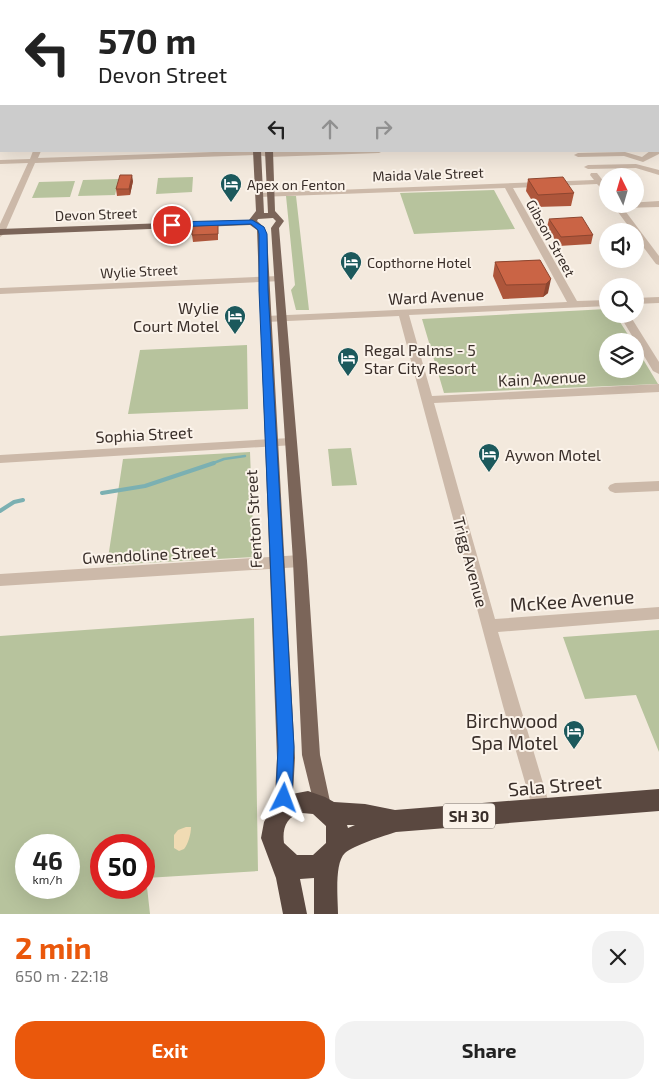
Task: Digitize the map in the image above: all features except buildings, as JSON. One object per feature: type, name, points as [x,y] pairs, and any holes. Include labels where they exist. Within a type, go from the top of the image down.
[{"type":"highway","name":"Sala Street","points":[[333,851],[370,830],[396,821],[659,800]]},
{"type":"highway","name":"SH 30","points":[[283,812],[290,806],[306,802],[326,809]]},
{"type":"highway","name":"Sala Street","points":[[326,809],[396,821]]},
{"type":"highway","points":[[326,809],[338,828],[326,876],[326,914]]},
{"type":"highway","points":[[283,812],[275,824],[273,838],[288,878],[295,914]]},
{"type":"highway","name":"SH 30","points":[[281,858],[294,866],[309,868],[323,863],[333,851]]},
{"type":"main road","name":"Fenton Street","points":[[257,152],[259,195],[256,221],[263,234],[286,758],[283,812]]},
{"type":"main road","points":[[269,153],[271,211],[276,220],[275,228],[290,442],[300,561],[311,755],[326,809]]},
{"type":"main road","name":"Devon Street","points":[[0,233],[256,221],[267,228],[276,220]]},
{"type":"street","points":[[0,233],[37,152]]},
{"type":"street","points":[[0,162],[257,152],[324,152]]},
{"type":"street","points":[[636,166],[654,152],[659,152]]},
{"type":"street","points":[[577,153],[625,154],[644,160]]},
{"type":"street","points":[[577,153],[599,182]]},
{"type":"street","points":[[588,167],[636,166],[659,173]]},
{"type":"street","name":"Maida Vale Street","points":[[259,195],[599,182]]},
{"type":"street","name":"Gibson Street","points":[[507,185],[573,304]]},
{"type":"street","points":[[644,204],[659,204]]},
{"type":"street","points":[[622,213],[659,262]]},
{"type":"street","points":[[648,247],[659,247]]},
{"type":"street","name":"Wylie Street","points":[[0,291],[279,279]]},
{"type":"street","points":[[644,301],[659,300]]},
{"type":"street","name":"Ward Avenue","points":[[266,319],[599,303]]},
{"type":"street","name":"Trigg Avenue","points":[[403,312],[489,626],[542,810]]},
{"type":"street","points":[[630,323],[658,367]]},
{"type":"street","name":"Kain Avenue","points":[[427,400],[659,388]]},
{"type":"street","name":"Sophia Street","points":[[0,459],[290,442]]},
{"type":"street","points":[[614,488],[659,486]]},
{"type":"street","name":"Gwendoline Street","points":[[0,580],[300,561]]},
{"type":"street","name":"McKee Avenue","points":[[489,626],[659,614]]},
{"type":"green space","points":[[193,177],[192,192],[156,194],[158,178]]},
{"type":"green space","points":[[119,179],[115,195],[78,196],[83,180]]},
{"type":"green space","points":[[75,181],[70,197],[32,198],[39,182]]},
{"type":"green space","points":[[494,190],[515,229],[414,234],[400,193]]},
{"type":"green space","points":[[286,196],[296,196],[309,310],[296,310],[291,290],[295,285]]},
{"type":"green space","points":[[599,309],[599,323],[621,323],[627,333],[599,333],[599,378],[644,378],[644,361],[658,384],[444,393],[422,319]]},
{"type":"green space","points":[[247,345],[248,409],[128,414],[140,350]]},
{"type":"green space","points":[[351,448],[357,485],[332,486],[328,449]]},
{"type":"green space","points":[[250,452],[254,557],[107,565],[123,459]]},
{"type":"green space","points":[[254,618],[258,871],[155,877],[155,834],[90,834],[90,899],[148,899],[150,914],[0,914],[0,636]]},
{"type":"green space","points":[[659,630],[659,752],[636,695],[585,699],[563,637]]},
{"type":"sand","points":[[191,827],[189,839],[184,849],[179,851],[174,848],[174,835],[178,830]]},
{"type":"waterway","points":[[211,464],[224,459],[245,456]]},
{"type":"waterway","points":[[102,493],[145,486],[211,464]]},
{"type":"waterway","points":[[0,511],[14,502],[23,500]]},
{"type":"place","name":"Apex on Fenton","points":[[231,203]]},
{"type":"place","name":"Copthorne Hotel","points":[[351,281]]},
{"type":"place","name":"Wylie Court Motel","points":[[235,335]]},
{"type":"place","name":"Regal Palms - 5 Star City Resort","points":[[348,377]]},
{"type":"place","name":"Aywon Motel","points":[[489,473]]},
{"type":"place","name":"Birchwood Spa Motel","points":[[574,750]]},
{"type":"route","points":[[172,225],[252,222],[261,229],[263,234],[264,290],[286,747],[284,798]]}]
